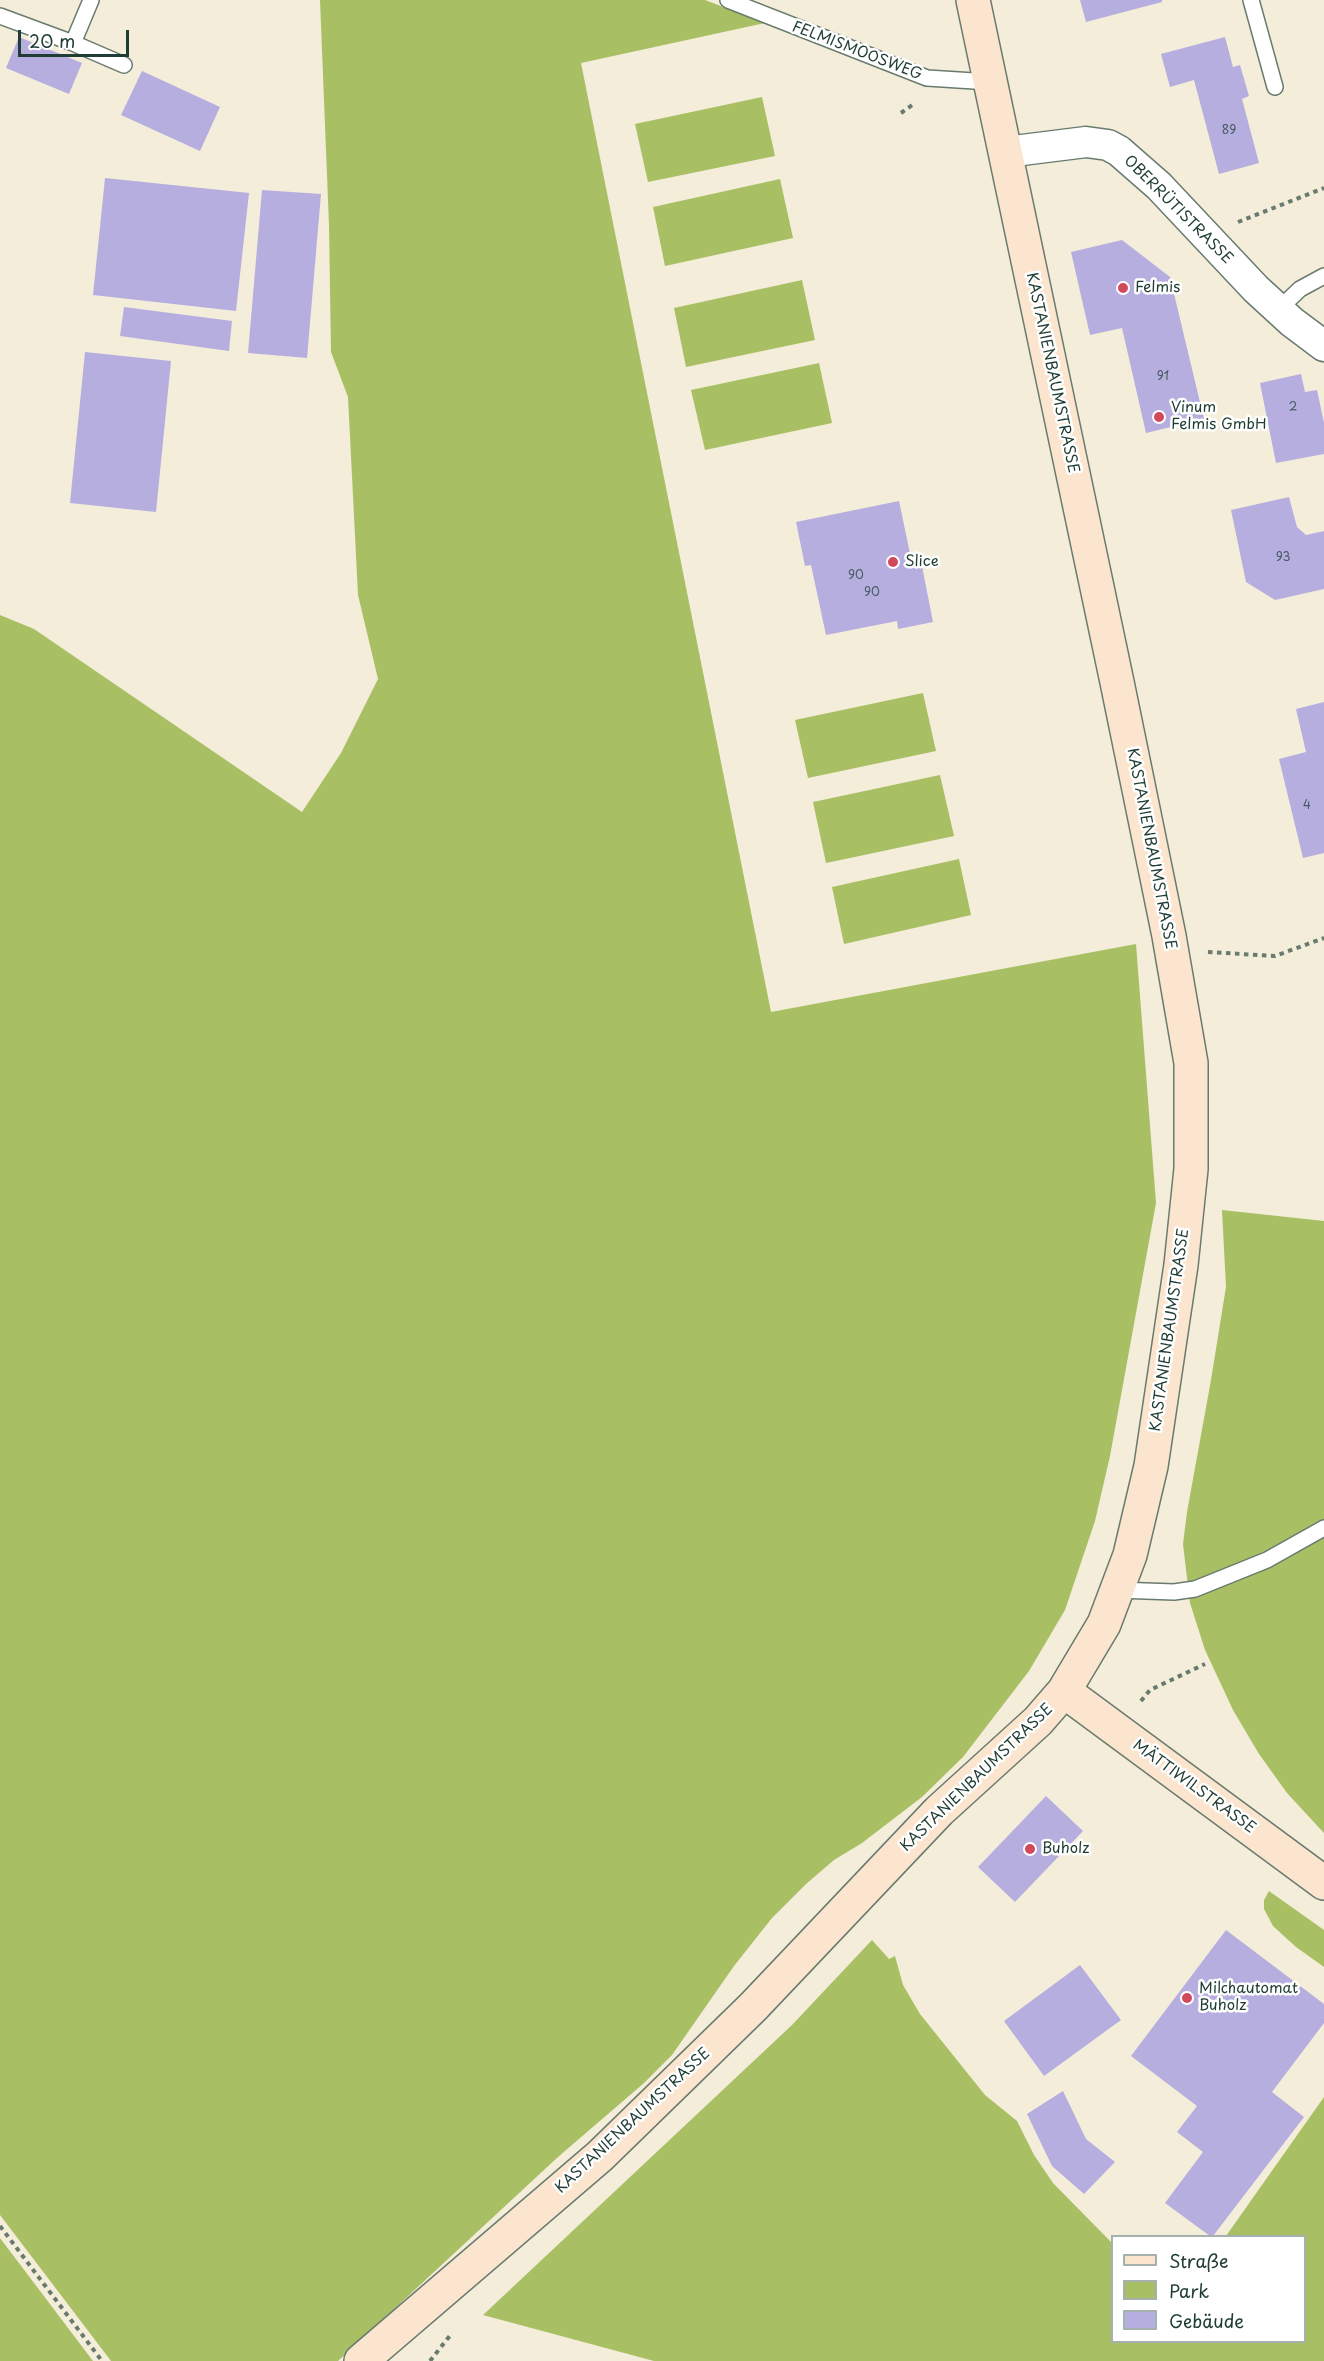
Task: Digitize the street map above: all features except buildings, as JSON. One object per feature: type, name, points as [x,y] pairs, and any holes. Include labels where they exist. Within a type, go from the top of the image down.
[{"type":"street","name":"KASTANIENBAUMSTRASSE","points":[[361,2361],[600,2156],[753,2007],[939,1811],[1038,1721],[1064,1691],[1104,1624],[1130,1555],[1151,1466],[1181,1265],[1191,1169],[1191,1063],[1160,890],[973,0]]},
{"type":"street","name":"OBERRÜTISTRASSE","points":[[1006,152],[1086,142],[1108,145],[1119,151],[1159,186],[1256,289],[1324,346]]},
{"type":"street","name":"MÄTTIWILSTRASSE","points":[[1064,1691],[1324,1883]]},
{"type":"lane","points":[[73,43],[91,0]]},
{"type":"lane","name":"FELMISMOOSWEG","points":[[728,0],[927,78],[990,82]]},
{"type":"lane","points":[[1251,0],[1275,87]]},
{"type":"lane","points":[[0,16],[124,65]]},
{"type":"lane","points":[[1278,309],[1300,289],[1324,276]]},
{"type":"lane","points":[[1117,1590],[1174,1592],[1195,1589],[1267,1560],[1324,1528]]},
{"type":"path","points":[[1234,224],[1324,188]]},
{"type":"path","points":[[1200,951],[1275,956],[1324,938]]},
{"type":"path","points":[[1141,1701],[1150,1689],[1205,1664]]},
{"type":"path","points":[[0,2226],[102,2361]]},
{"type":"green space","points":[[320,0],[705,0],[765,23],[581,63],[771,1012],[1136,944],[1156,1203],[1110,1456],[1095,1521],[1065,1610],[1029,1671],[963,1757],[922,1797],[862,1843],[834,1860],[806,1884],[772,1918],[734,1966],[672,2055],[644,2083],[558,2157],[338,2361],[111,2361],[0,2215],[0,615],[34,629],[302,812],[341,753],[378,679],[358,595],[348,397],[331,352],[329,225]]},
{"type":"green space","points":[[762,97],[775,156],[648,182],[635,124]]},
{"type":"green space","points":[[780,179],[793,238],[665,266],[653,207]]},
{"type":"green space","points":[[802,280],[815,340],[686,367],[674,308]]},
{"type":"green space","points":[[819,363],[832,423],[705,450],[691,390]]},
{"type":"green space","points":[[923,693],[936,751],[808,778],[795,720]]},
{"type":"green space","points":[[940,775],[954,836],[826,863],[813,802]]},
{"type":"green space","points":[[959,859],[971,915],[844,944],[832,887]]},
{"type":"green space","points":[[1222,1210],[1324,1221],[1324,1833],[1287,1793],[1259,1754],[1233,1710],[1205,1650],[1190,1603],[1183,1544],[1226,1287]]},
{"type":"green space","points":[[1269,1891],[1324,1930],[1324,1967],[1296,1947],[1273,1926],[1264,1909],[1264,1900]]},
{"type":"green space","points":[[872,1940],[889,1959],[895,1956],[903,1985],[920,2014],[985,2095],[1017,2121],[1034,2155],[1053,2183],[1111,2242],[1111,2343],[1306,2343],[1306,2235],[1227,2235],[1324,2097],[1324,2361],[654,2361],[483,2315],[792,2025]]},
{"type":"green space","points":[[0,2238],[93,2361],[0,2361]]},
{"type":"place","name":"Felmis","points":[[1123,288]]},
{"type":"place","name":"Vinum Felmis GmbH","points":[[1159,417]]},
{"type":"place","name":"Slice","points":[[893,562]]},
{"type":"place","name":"Buholz","points":[[1030,1849]]},
{"type":"place","name":"Milchautomat Buholz","points":[[1187,1998]]}]
